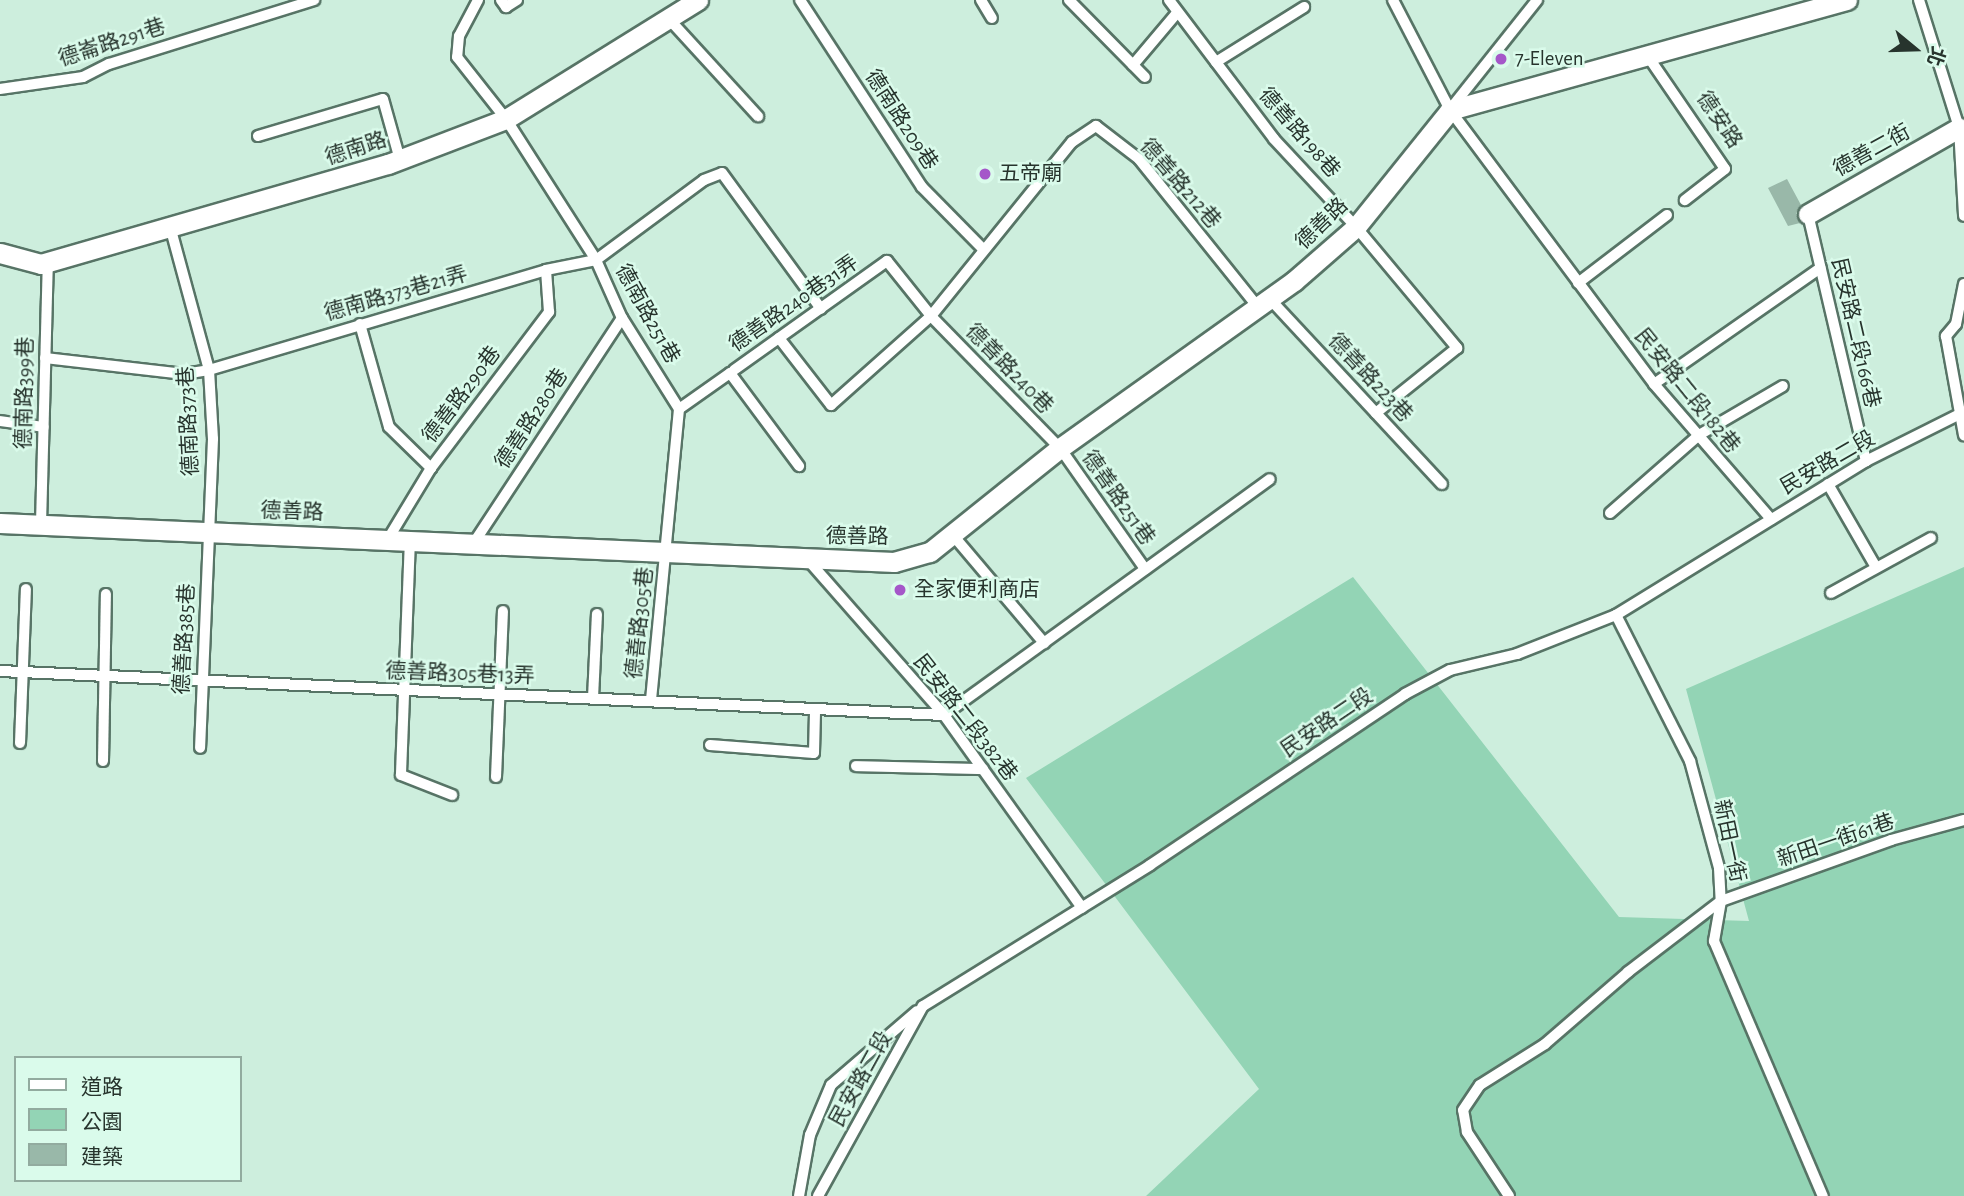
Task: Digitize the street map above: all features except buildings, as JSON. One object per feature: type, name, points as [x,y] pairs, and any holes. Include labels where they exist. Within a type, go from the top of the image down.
[{"type":"street","name":"德南路","points":[[0,253],[48,262],[171,230],[400,160],[506,119],[698,0]]},
{"type":"street","points":[[1450,110],[1847,0]]},
{"type":"street","name":"德善路","points":[[0,523],[667,549],[894,562],[930,552],[1060,448],[1263,302],[1356,227],[1450,110]]},
{"type":"street","name":"德善二街","points":[[1808,214],[1959,128]]},
{"type":"lane","name":"德崙路291巷","points":[[0,89],[83,77],[109,64],[314,0]]},
{"type":"lane","name":"德南路251巷","points":[[478,0],[459,36],[457,57],[506,119],[596,260],[622,318],[679,409]]},
{"type":"lane","points":[[501,0],[506,7],[517,0]]},
{"type":"lane","name":"德南路209巷","points":[[800,0],[922,187],[984,250]]},
{"type":"lane","points":[[981,0],[992,18]]},
{"type":"lane","points":[[1069,0],[1145,77]]},
{"type":"lane","name":"德善路198巷","points":[[1169,0],[1274,139],[1356,227],[1457,348],[1376,414]]},
{"type":"lane","name":"民安路二段182巷","points":[[1393,0],[1450,110],[1654,384],[1699,435],[1735,483],[1771,519]]},
{"type":"lane","name":"德善路","points":[[1450,110],[1536,0]]},
{"type":"lane","points":[[1919,0],[1959,128],[1964,216]]},
{"type":"lane","points":[[1216,62],[1304,7]]},
{"type":"lane","points":[[1133,65],[1177,13]]},
{"type":"lane","points":[[668,19],[758,116]]},
{"type":"lane","name":"德安路","points":[[1647,55],[1725,169],[1685,200]]},
{"type":"lane","points":[[258,136],[383,99],[400,160]]},
{"type":"lane","name":"德善路212巷","points":[[779,338],[831,405],[931,316],[1072,142],[1096,126],[1139,159],[1263,302]]},
{"type":"lane","points":[[596,260],[704,180],[722,173],[821,309]]},
{"type":"lane","name":"民安路二段166巷","points":[[1808,214],[1866,461]]},
{"type":"lane","points":[[1578,283],[1667,215]]},
{"type":"lane","name":"德南路373巷","points":[[171,230],[209,370],[213,439],[209,532]]},
{"type":"lane","name":"德南路373巷21弄","points":[[45,358],[184,374],[209,370],[546,270],[596,260]]},
{"type":"lane","name":"德善路240巷31弄","points":[[734,370],[887,261],[931,316]]},
{"type":"lane","name":"德南路399巷","points":[[41,524],[48,262]]},
{"type":"lane","points":[[1654,384],[1820,268]]},
{"type":"lane","name":"德善路290巷","points":[[388,539],[431,468],[549,312],[546,270]]},
{"type":"lane","points":[[1964,284],[1956,324],[1946,336],[1964,435]]},
{"type":"lane","name":"德善路223巷","points":[[1263,302],[1442,484]]},
{"type":"lane","name":"德善路240巷","points":[[931,316],[1060,448]]},
{"type":"lane","name":"德善路280巷","points":[[475,541],[622,318]]},
{"type":"lane","points":[[360,324],[389,427],[431,468]]},
{"type":"lane","points":[[667,549],[679,409],[730,373],[799,466]]},
{"type":"lane","points":[[1610,513],[1699,435],[1783,386]]},
{"type":"lane","name":"民安路二段","points":[[818,1196],[923,1006],[1082,908],[1439,676],[1517,654],[1616,615],[1866,461],[1961,414]]},
{"type":"lane","points":[[0,421],[44,427]]},
{"type":"lane","name":"德善路251巷","points":[[1060,448],[1145,569]]},
{"type":"lane","points":[[944,715],[1270,479]]},
{"type":"lane","points":[[1828,484],[1876,567]]},
{"type":"lane","name":"德善路385巷","points":[[200,748],[209,532]]},
{"type":"lane","points":[[952,534],[1044,643]]},
{"type":"lane","points":[[1831,593],[1931,538]]},
{"type":"lane","points":[[410,539],[401,691],[401,775],[452,795]]},
{"type":"lane","name":"德善路305巷","points":[[651,700],[667,549]]},
{"type":"lane","name":"民安路二段382巷","points":[[807,559],[944,715],[1082,908]]},
{"type":"lane","points":[[20,743],[20,672],[26,589]]},
{"type":"lane","points":[[103,761],[106,594]]},
{"type":"lane","points":[[496,777],[503,611]]},
{"type":"lane","points":[[593,698],[597,614]]},
{"type":"lane","name":"新田一街","points":[[1616,615],[1690,761],[1719,868],[1721,901],[1714,941],[1823,1196]]},
{"type":"lane","name":"德善路305巷13弄","points":[[0,671],[401,691],[651,700],[815,712],[944,715]]},
{"type":"lane","points":[[710,745],[814,753],[815,712]]},
{"type":"lane","points":[[856,766],[983,769]]},
{"type":"lane","name":"新田一街61巷","points":[[1509,1196],[1467,1132],[1462,1110],[1480,1085],[1545,1044],[1628,972],[1721,901],[1891,839],[1964,820]]},
{"type":"lane","points":[[799,1196],[810,1135],[831,1085],[923,1006]]},
{"type":"green space","points":[[1964,567],[1964,1196],[1146,1196],[1259,1089],[1026,778],[1353,577],[1619,917],[1749,921],[1686,689]]},
{"type":"place","name":"7-Eleven","points":[[1501,59]]},
{"type":"place","name":"五帝廟","points":[[985,174]]},
{"type":"place","name":"全家便利商店","points":[[900,590]]}]
